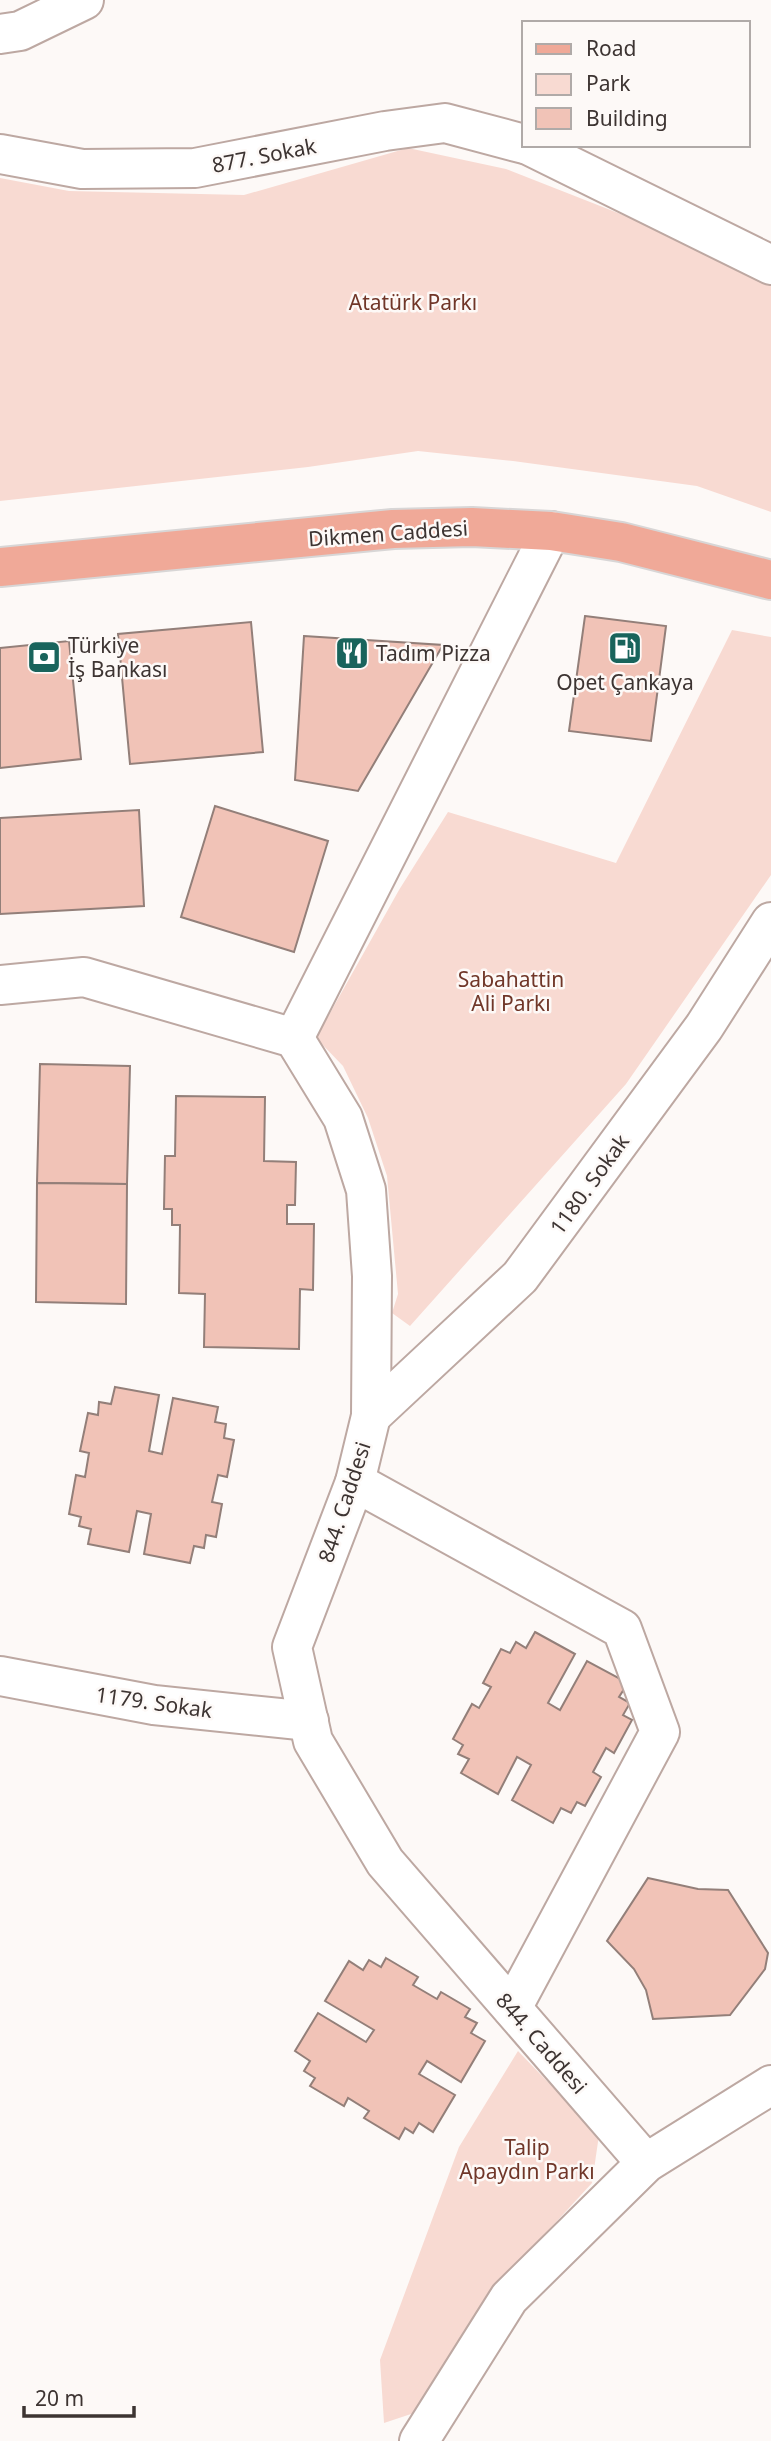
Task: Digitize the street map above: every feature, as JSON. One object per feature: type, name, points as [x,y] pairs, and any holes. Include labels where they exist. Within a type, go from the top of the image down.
[{"type":"main road","name":"Dikmen Caddesi","points":[[0,567],[393,529],[472,527],[551,531],[621,542],[771,580]]},
{"type":"street","points":[[0,34],[20,31],[84,0]]},
{"type":"street","name":"877. Sokak","points":[[0,154],[82,169],[194,168],[384,131],[445,123],[522,144]]},
{"type":"street","name":"877. Sokak","points":[[530,147],[771,265]]},
{"type":"street","points":[[0,985],[85,977],[294,1038],[551,531]]},
{"type":"street","name":"1180. Sokak","points":[[371,1416],[520,1277],[704,1027],[771,922]]},
{"type":"street","name":"844. Caddesi","points":[[294,1038],[343,1118],[366,1190],[372,1276],[371,1416],[355,1482],[292,1647],[313,1741],[385,1862],[646,2163]]},
{"type":"street","points":[[355,1482],[622,1629],[660,1732],[512,2008]]},
{"type":"street","name":"1179. Sokak","points":[[0,1676],[154,1705],[309,1721]]},
{"type":"street","points":[[419,2441],[509,2298],[646,2163],[771,2085]]},
{"type":"green space","name":"Atatürk Parkı","points":[[408,148],[506,169],[702,246],[771,284],[771,512],[697,486],[418,451],[308,467],[0,501],[0,178],[69,191],[244,195]]},
{"type":"green space","name":"Sabahattin Ali Parkı","points":[[732,630],[771,637],[771,875],[626,1084],[410,1326],[392,1313],[398,1294],[387,1176],[368,1118],[343,1066],[316,1038],[399,890],[448,812],[616,863]]},
{"type":"green space","name":"Talip Apaydın Parkı","points":[[518,2051],[599,2135],[592,2183],[489,2295],[414,2413],[384,2423],[380,2360],[459,2147]]},
{"type":"building","points":[[585,616],[666,626],[651,741],[569,731]]},
{"type":"building","points":[[251,622],[263,752],[130,764],[118,634]]},
{"type":"building","points":[[304,636],[443,645],[358,791],[295,780]]},
{"type":"building","points":[[69,641],[81,759],[0,768],[0,648]]},
{"type":"building","points":[[215,806],[328,841],[294,952],[181,917]]},
{"type":"building","points":[[139,810],[144,906],[0,914],[0,818]]},
{"type":"building","points":[[40,1064],[130,1066],[127,1184],[37,1183]]},
{"type":"building","points":[[176,1096],[265,1097],[264,1161],[296,1162],[295,1205],[287,1205],[287,1224],[314,1224],[313,1290],[300,1289],[299,1349],[204,1347],[205,1294],[179,1293],[180,1225],[172,1225],[172,1209],[164,1209],[165,1156],[175,1156]]},
{"type":"building","points":[[37,1183],[127,1184],[126,1304],[36,1302]]},
{"type":"building","points":[[115,1387],[159,1395],[149,1451],[162,1454],[173,1398],[218,1407],[215,1422],[226,1424],[224,1438],[234,1440],[227,1477],[218,1475],[212,1502],[222,1504],[216,1537],[206,1535],[204,1548],[194,1546],[190,1563],[144,1554],[151,1514],[137,1511],[129,1552],[88,1544],[91,1529],[79,1526],[81,1517],[69,1514],[76,1475],[85,1477],[89,1453],[80,1451],[88,1413],[98,1415],[99,1402],[111,1404]]},
{"type":"building","points":[[535,1632],[575,1654],[548,1703],[560,1710],[587,1661],[628,1683],[619,1697],[630,1703],[623,1715],[632,1720],[614,1753],[606,1748],[593,1772],[601,1777],[585,1806],[577,1802],[571,1813],[561,1808],[553,1823],[512,1800],[531,1765],[517,1757],[498,1794],[461,1773],[469,1759],[458,1754],[463,1745],[453,1739],[472,1704],[479,1708],[491,1687],[483,1683],[501,1649],[510,1653],[516,1642],[526,1648]]},
{"type":"building","points":[[648,1878],[698,1889],[728,1890],[768,1953],[765,1969],[730,2015],[653,2019],[646,1990],[634,1969],[607,1941]]},
{"type":"building","points":[[386,1958],[418,1977],[413,1985],[437,1999],[441,1992],[470,2009],[465,2017],[477,2023],[471,2033],[485,2041],[461,2082],[427,2061],[419,2074],[455,2095],[433,2132],[419,2123],[413,2133],[405,2128],[399,2139],[364,2118],[369,2111],[348,2098],[344,2106],[310,2086],[315,2078],[304,2071],[310,2061],[295,2051],[318,2013],[366,2042],[374,2030],[325,2001],[349,1961],[363,1970],[369,1960],[381,1967]]},
{"type":"place","name":"Opet Çankaya","points":[[625,648]]},
{"type":"place","name":"Tadım Pizza","points":[[352,653]]},
{"type":"place","name":"Türkiye İş Bankası","points":[[44,657]]}]
